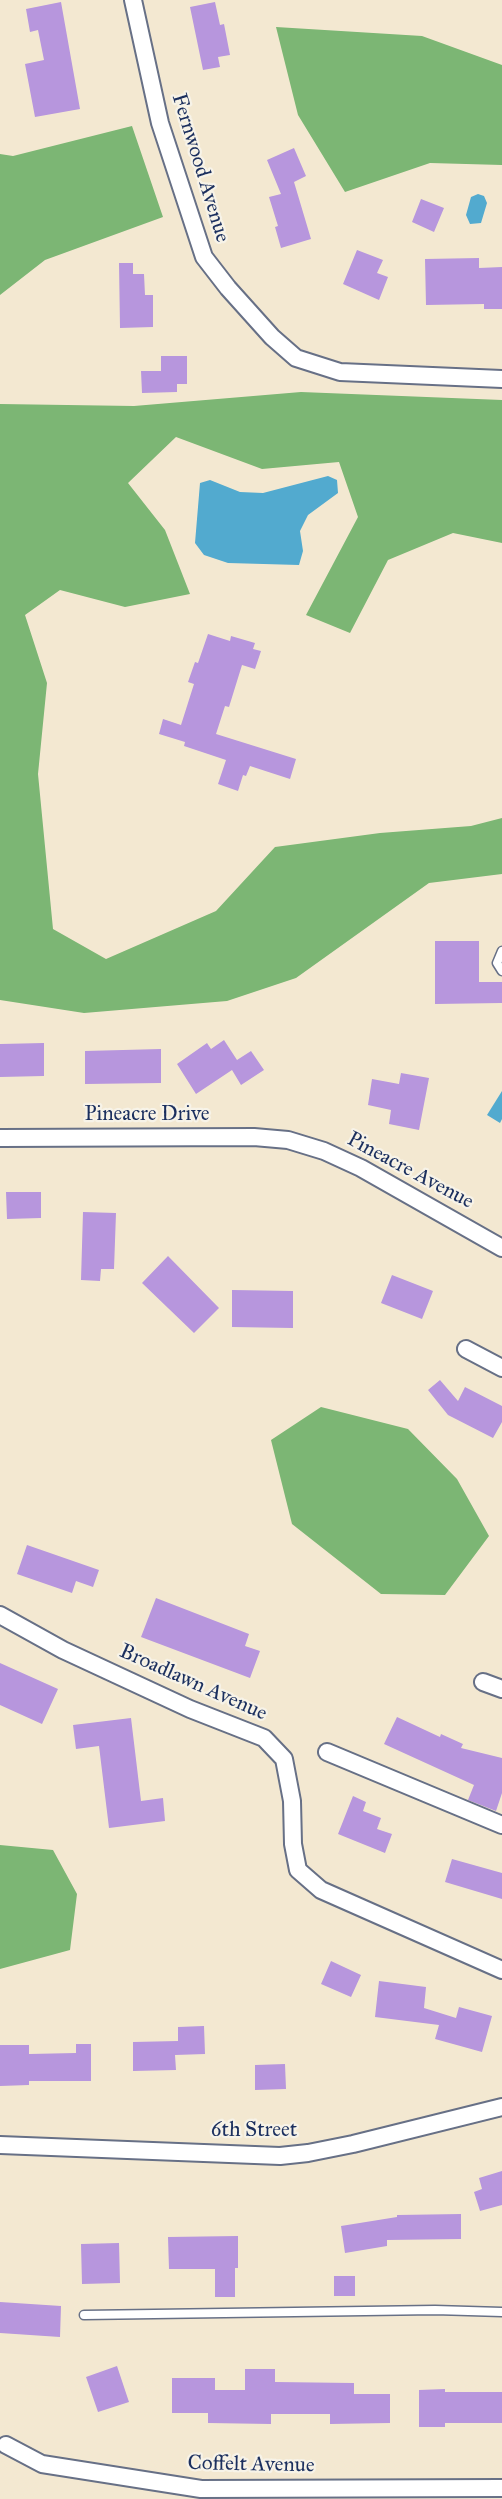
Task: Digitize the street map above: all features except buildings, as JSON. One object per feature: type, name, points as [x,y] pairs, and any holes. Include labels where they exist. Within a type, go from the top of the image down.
[{"type":"street","name":"Fernwood Avenue","points":[[133,0],[159,123],[204,257],[228,288],[272,336],[296,358],[340,372],[502,380]]},
{"type":"street","name":"Pineacre Drive","points":[[0,1138],[254,1137],[293,1141]]},
{"type":"street","name":"Pineacre Avenue","points":[[293,1141],[324,1151],[361,1168],[502,1248]]},
{"type":"street","points":[[466,1349],[502,1368]]},
{"type":"street","name":"Broadlawn Avenue","points":[[0,1614],[63,1650],[190,1709],[264,1738],[284,1759],[292,1801],[293,1844],[298,1870],[321,1890],[502,1970]]},
{"type":"street","points":[[483,1682],[502,1689]]},
{"type":"street","points":[[327,1752],[502,1825]]},
{"type":"street","name":"6th Street","points":[[0,2145],[280,2156],[353,2144],[502,2106]]},
{"type":"street","name":"Coffelt Avenue","points":[[6,2445],[42,2464],[201,2489],[498,2492]]},
{"type":"lane","points":[[502,951],[497,963],[502,971]]},
{"type":"lane","points":[[84,2315],[435,2310],[502,2312]]},
{"type":"green space","points":[[276,27],[422,36],[502,65],[502,165],[430,163],[345,192],[298,115]]},
{"type":"green space","points":[[132,126],[163,217],[45,260],[0,295],[0,154],[13,156]]},
{"type":"green space","points":[[301,392],[502,400],[502,543],[453,533],[388,560],[350,633],[306,615],[358,517],[339,462],[262,469],[176,437],[128,483],[165,530],[190,594],[125,607],[60,590],[25,615],[47,683],[38,774],[53,929],[106,959],[216,911],[275,847],[380,833],[471,826],[502,818],[502,874],[429,883],[296,978],[227,1001],[84,1013],[0,1000],[0,404],[134,406]]},
{"type":"green space","points":[[321,1407],[408,1429],[457,1479],[489,1536],[445,1595],[381,1594],[292,1524],[271,1440]]},
{"type":"green space","points":[[0,1845],[53,1850],[77,1894],[70,1950],[0,1969]]},
{"type":"water","points":[[478,194],[484,196],[487,203],[481,223],[470,224],[466,215],[471,197]]},
{"type":"water","points":[[328,476],[337,480],[338,493],[308,515],[300,531],[303,551],[299,565],[228,563],[204,555],[195,543],[200,483],[210,480],[240,492],[263,493]]},
{"type":"water","points":[[502,1091],[502,1119],[500,1123],[487,1115]]}]
